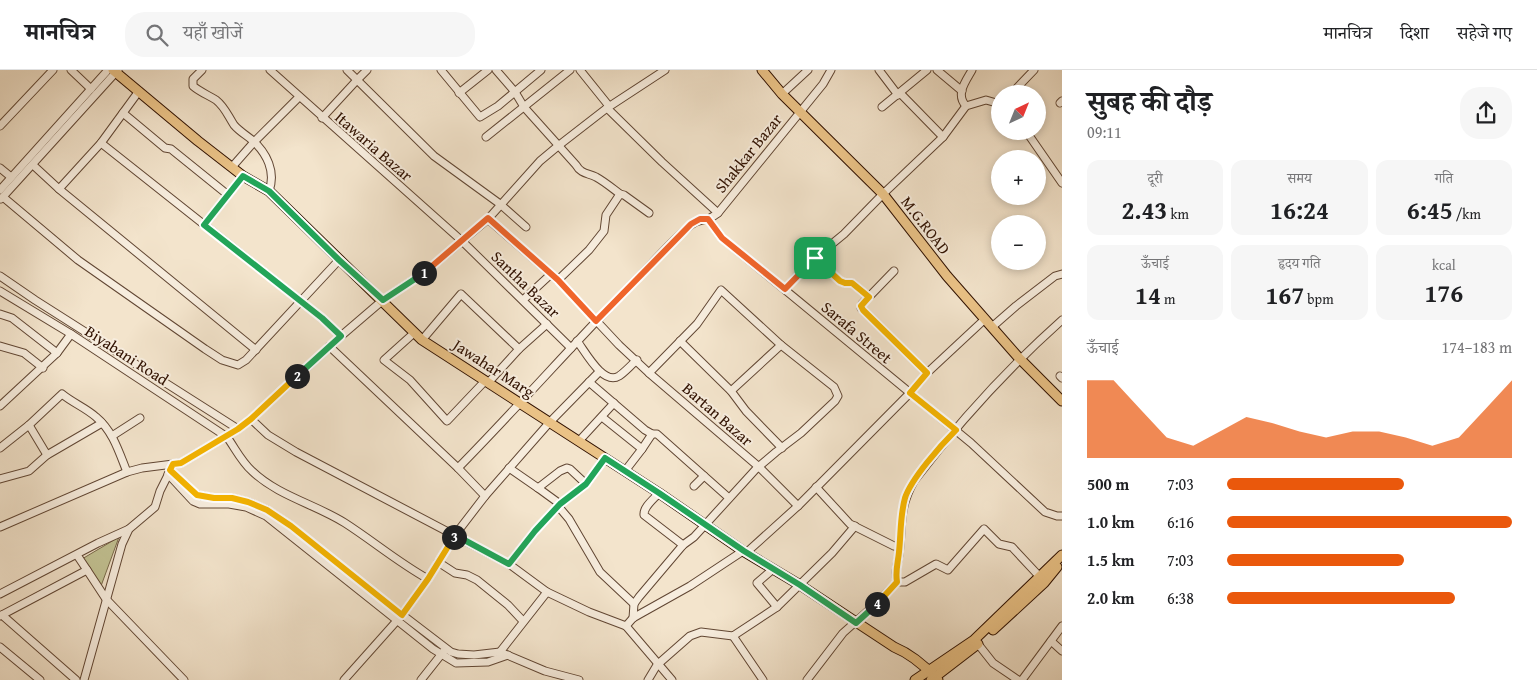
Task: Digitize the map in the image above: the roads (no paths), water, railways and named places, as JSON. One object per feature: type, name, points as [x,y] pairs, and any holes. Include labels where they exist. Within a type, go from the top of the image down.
[{"type":"main road","name":"M.G.ROAD","points":[[762,70],[782,94],[882,194],[947,276],[1019,358],[1062,401]]},
{"type":"main road","name":"Jawahar Marg","points":[[114,71],[243,176],[269,191],[422,340],[659,493],[745,552],[800,585],[856,623],[904,651],[931,677]]},
{"type":"main road","points":[[931,677],[974,640],[1062,555]]},
{"type":"main road","points":[[915,680],[931,677],[978,644],[1037,590],[1062,560]]},
{"type":"street","points":[[2,121],[53,70]]},
{"type":"street","points":[[70,70],[91,89]]},
{"type":"street","points":[[202,70],[193,80],[193,86],[219,103],[234,124],[254,142],[270,165],[273,181],[269,191]]},
{"type":"street","name":"Itawaria Bazar","points":[[270,70],[299,98],[462,241]]},
{"type":"street","points":[[347,70],[434,156],[500,204],[526,227]]},
{"type":"street","points":[[322,118],[367,70]]},
{"type":"street","points":[[441,70],[480,117],[498,106],[541,70]]},
{"type":"street","points":[[459,93],[488,70]]},
{"type":"street","points":[[496,70],[515,92],[524,107],[579,170],[599,179],[649,213]]},
{"type":"street","points":[[486,137],[570,70]]},
{"type":"street","points":[[458,468],[511,415],[520,402],[577,341],[691,224],[700,219],[708,219],[718,213],[662,162],[608,107],[580,70]]},
{"type":"street","points":[[0,527],[127,472],[142,468],[171,469],[227,437],[251,419],[329,346],[383,300],[425,272],[462,241],[488,218],[540,161],[608,107],[664,70]]},
{"type":"street","points":[[782,94],[808,70]]},
{"type":"street","name":"Shakkar Bazar","points":[[718,213],[822,84],[830,70]]},
{"type":"street","points":[[879,70],[899,94],[943,137]]},
{"type":"street","points":[[882,107],[926,70]]},
{"type":"street","points":[[937,70],[962,91]]},
{"type":"street","points":[[966,106],[961,97],[962,87],[972,70]]},
{"type":"street","points":[[1020,85],[1034,70]]},
{"type":"street","points":[[0,190],[91,89],[114,71]]},
{"type":"street","points":[[114,71],[99,94],[1,199],[78,260],[222,360],[238,365],[256,350],[339,260]]},
{"type":"street","points":[[59,189],[101,143],[139,90]]},
{"type":"street","points":[[232,167],[254,142],[299,98]]},
{"type":"street","points":[[785,289],[815,258],[844,234],[882,194],[943,137],[966,106],[986,100],[991,101]]},
{"type":"street","points":[[123,113],[164,148],[171,149],[228,195]]},
{"type":"street","points":[[1032,140],[1062,183]]},
{"type":"street","points":[[101,143],[302,302],[341,336]]},
{"type":"street","points":[[33,165],[59,189],[256,350]]},
{"type":"street","points":[[0,168],[11,177]]},
{"type":"street","points":[[204,225],[243,176]]},
{"type":"street","points":[[558,280],[589,250],[604,232],[606,215],[620,194]]},
{"type":"street","name":"Bartan Bazar","points":[[488,218],[558,280],[619,345],[649,373],[759,467],[798,506]]},
{"type":"street","name":"Sarafa Street","points":[[708,219],[722,238],[956,430],[1045,512],[1062,516]]},
{"type":"street","name":"Santha Bazar","points":[[462,241],[571,348]]},
{"type":"street","points":[[815,258],[840,281],[852,283],[869,297]]},
{"type":"street","points":[[894,271],[861,306],[927,373]]},
{"type":"street","points":[[523,300],[550,274]]},
{"type":"street","points":[[992,327],[1055,276],[1062,274]]},
{"type":"street","name":"Biyabani Road","points":[[0,276],[238,429]]},
{"type":"street","name":"Biyabani Road","points":[[0,290],[71,334],[227,437]]},
{"type":"street","points":[[633,618],[634,604],[683,545],[694,537],[759,467],[801,433],[838,396],[834,387],[781,345],[721,290],[696,324],[649,373]]},
{"type":"street","points":[[422,340],[461,294],[520,349]]},
{"type":"street","points":[[0,314],[12,318],[57,354]]},
{"type":"street","points":[[626,626],[633,618],[745,552],[798,506],[910,393],[927,373],[985,319]]},
{"type":"street","points":[[897,582],[895,572],[901,515],[906,496],[926,466],[1019,358],[1062,320]]},
{"type":"street","points":[[414,332],[384,360],[410,380],[447,420],[547,324]]},
{"type":"street","points":[[0,406],[57,354],[71,334]]},
{"type":"street","points":[[577,341],[599,372],[610,378],[618,377],[637,360]]},
{"type":"street","points":[[680,341],[731,391],[746,411],[782,448]]},
{"type":"street","points":[[731,391],[781,345]]},
{"type":"street","points":[[0,346],[24,353],[43,368]]},
{"type":"street","points":[[329,346],[485,496]]},
{"type":"street","points":[[344,680],[400,617],[428,579],[455,535],[485,496],[549,423],[599,372]]},
{"type":"street","points":[[589,382],[645,430],[652,434],[657,434],[729,498]]},
{"type":"street","points":[[0,448],[62,394],[102,423],[112,436],[127,472]]},
{"type":"street","points":[[579,441],[614,403]]},
{"type":"street","points":[[602,417],[642,448]]},
{"type":"street","points":[[112,436],[140,418]]},
{"type":"street","points":[[251,419],[268,435],[296,452],[509,564],[547,592],[588,612],[626,626],[672,680]]},
{"type":"street","points":[[0,479],[29,471],[47,455],[102,423]]},
{"type":"street","points":[[28,425],[47,455]]},
{"type":"street","points":[[625,471],[652,434]]},
{"type":"street","points":[[227,437],[243,462],[269,484],[344,522],[410,569],[428,579]]},
{"type":"street","points":[[509,564],[559,505],[586,484],[605,458]]},
{"type":"street","points":[[509,468],[559,505],[600,572],[634,604]]},
{"type":"street","points":[[538,488],[560,471],[567,468],[570,468],[586,484]]},
{"type":"street","points":[[0,594],[129,529],[155,507],[171,469]]},
{"type":"street","points":[[171,469],[197,495],[214,498],[232,498],[248,502],[267,510],[291,526],[400,617],[444,651],[456,663],[488,662],[508,655]]},
{"type":"street","points":[[694,486],[704,476]]},
{"type":"street","points":[[816,487],[850,524],[899,547]]},
{"type":"street","points":[[659,493],[646,508],[644,516],[683,545]]},
{"type":"street","points":[[648,680],[658,665],[690,636],[701,632],[733,636],[777,607],[832,553],[855,526]]},
{"type":"street","points":[[84,680],[122,544],[129,529]]},
{"type":"street","points":[[807,680],[843,633],[856,623],[897,582],[905,582],[936,564],[948,570],[984,529],[999,544],[1012,547],[1040,578]]},
{"type":"street","points":[[77,555],[106,599],[184,680]]},
{"type":"street","points":[[438,562],[455,573],[467,575],[477,580],[502,600],[523,621]]},
{"type":"street","points":[[773,569],[757,583],[777,607]]},
{"type":"street","points":[[76,680],[1,615],[87,570]]},
{"type":"street","points":[[500,652],[547,592]]},
{"type":"street","points":[[1022,680],[1062,626]]},
{"type":"street","points":[[733,636],[763,680]]},
{"type":"street","points":[[1051,641],[1062,651]]},
{"type":"street","points":[[978,644],[993,663],[1018,680]]},
{"type":"street","points":[[0,647],[40,680]]},
{"type":"street","points":[[444,651],[474,655],[500,652],[545,671],[579,680]]},
{"type":"street","points":[[421,680],[444,651]]}]
